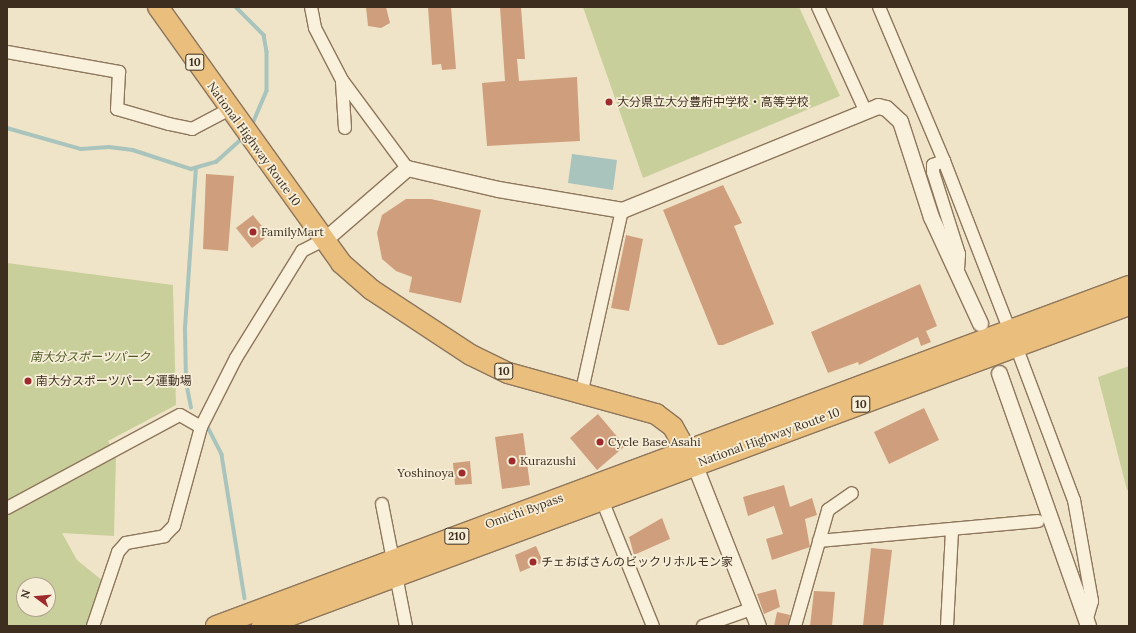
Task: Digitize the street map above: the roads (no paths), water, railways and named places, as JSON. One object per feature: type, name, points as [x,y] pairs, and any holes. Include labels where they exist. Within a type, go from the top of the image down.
[{"type":"highway","name":"National Highway Route 10","points":[[158,7],[231,113],[341,263],[372,290],[471,355],[508,373],[656,414],[673,427],[693,454]]},
{"type":"highway","name":"National Highway Route 10","points":[[324,240],[382,287],[476,344],[513,362],[583,386],[665,409],[679,419],[693,454]]},
{"type":"highway","name":"National Highway Route 10","points":[[693,454],[1018,335],[1129,286]]},
{"type":"highway","name":"National Highway Route 10","points":[[1018,335],[1129,305]]},
{"type":"highway","name":"Omichi Bypass","points":[[216,626],[602,500],[693,454]]},
{"type":"highway","name":"Omichi Bypass","points":[[262,626],[393,569],[693,454]]},
{"type":"street","points":[[311,7],[315,28],[342,80],[407,168],[498,189],[622,210],[866,110],[886,108],[900,121],[931,217],[958,269],[980,323]]},
{"type":"street","points":[[818,7],[866,110]]},
{"type":"street","points":[[879,7],[1018,335],[1054,441],[1076,508],[1092,601],[1087,624]]},
{"type":"street","points":[[7,52],[119,72],[117,109],[169,124],[192,129],[231,113]]},
{"type":"street","points":[[342,80],[345,128]]},
{"type":"street","points":[[944,161],[933,165],[933,172],[959,254],[958,269]]},
{"type":"street","points":[[94,626],[118,552],[126,543],[164,536],[174,526],[201,427],[236,358],[302,251],[324,240],[407,168]]},
{"type":"street","points":[[583,386],[622,210]]},
{"type":"street","points":[[999,373],[1087,624]]},
{"type":"street","points":[[7,508],[180,415],[201,427]]},
{"type":"street","points":[[693,454],[758,626]]},
{"type":"street","points":[[795,626],[828,510],[852,493]]},
{"type":"street","points":[[602,500],[653,626]]},
{"type":"street","points":[[382,504],[393,569],[406,626]]},
{"type":"street","points":[[819,541],[1038,521]]},
{"type":"street","points":[[947,626],[952,529]]},
{"type":"street","points":[[702,626],[751,609]]},
{"type":"water","points":[[572,154],[617,160],[613,190],[568,183]]},
{"type":"waterway","points":[[236,7],[264,35],[267,52],[267,91],[252,127]]},
{"type":"waterway","points":[[7,128],[81,149],[109,147],[133,150],[191,169],[216,162],[243,138]]},
{"type":"waterway","points":[[191,408],[186,382],[185,328],[196,168]]},
{"type":"waterway","points":[[208,427],[222,455],[245,598]]},
{"type":"place","name":"大分県立大分豊府中学校・高等学校","points":[[609,102]]},
{"type":"place","name":"FamilyMart","points":[[253,232]]},
{"type":"place","name":"南大分スポーツパーク運動場","points":[[28,381]]},
{"type":"place","name":"Cycle Base Asahi","points":[[600,442]]},
{"type":"place","name":"Kurazushi","points":[[512,461]]},
{"type":"place","name":"Yoshinoya","points":[[462,473]]},
{"type":"place","name":"チェおばさんのビックリホルモン家","points":[[533,562]]},
{"type":"park label","name":"南大分スポーツパーク","points":[[90,357]]}]
